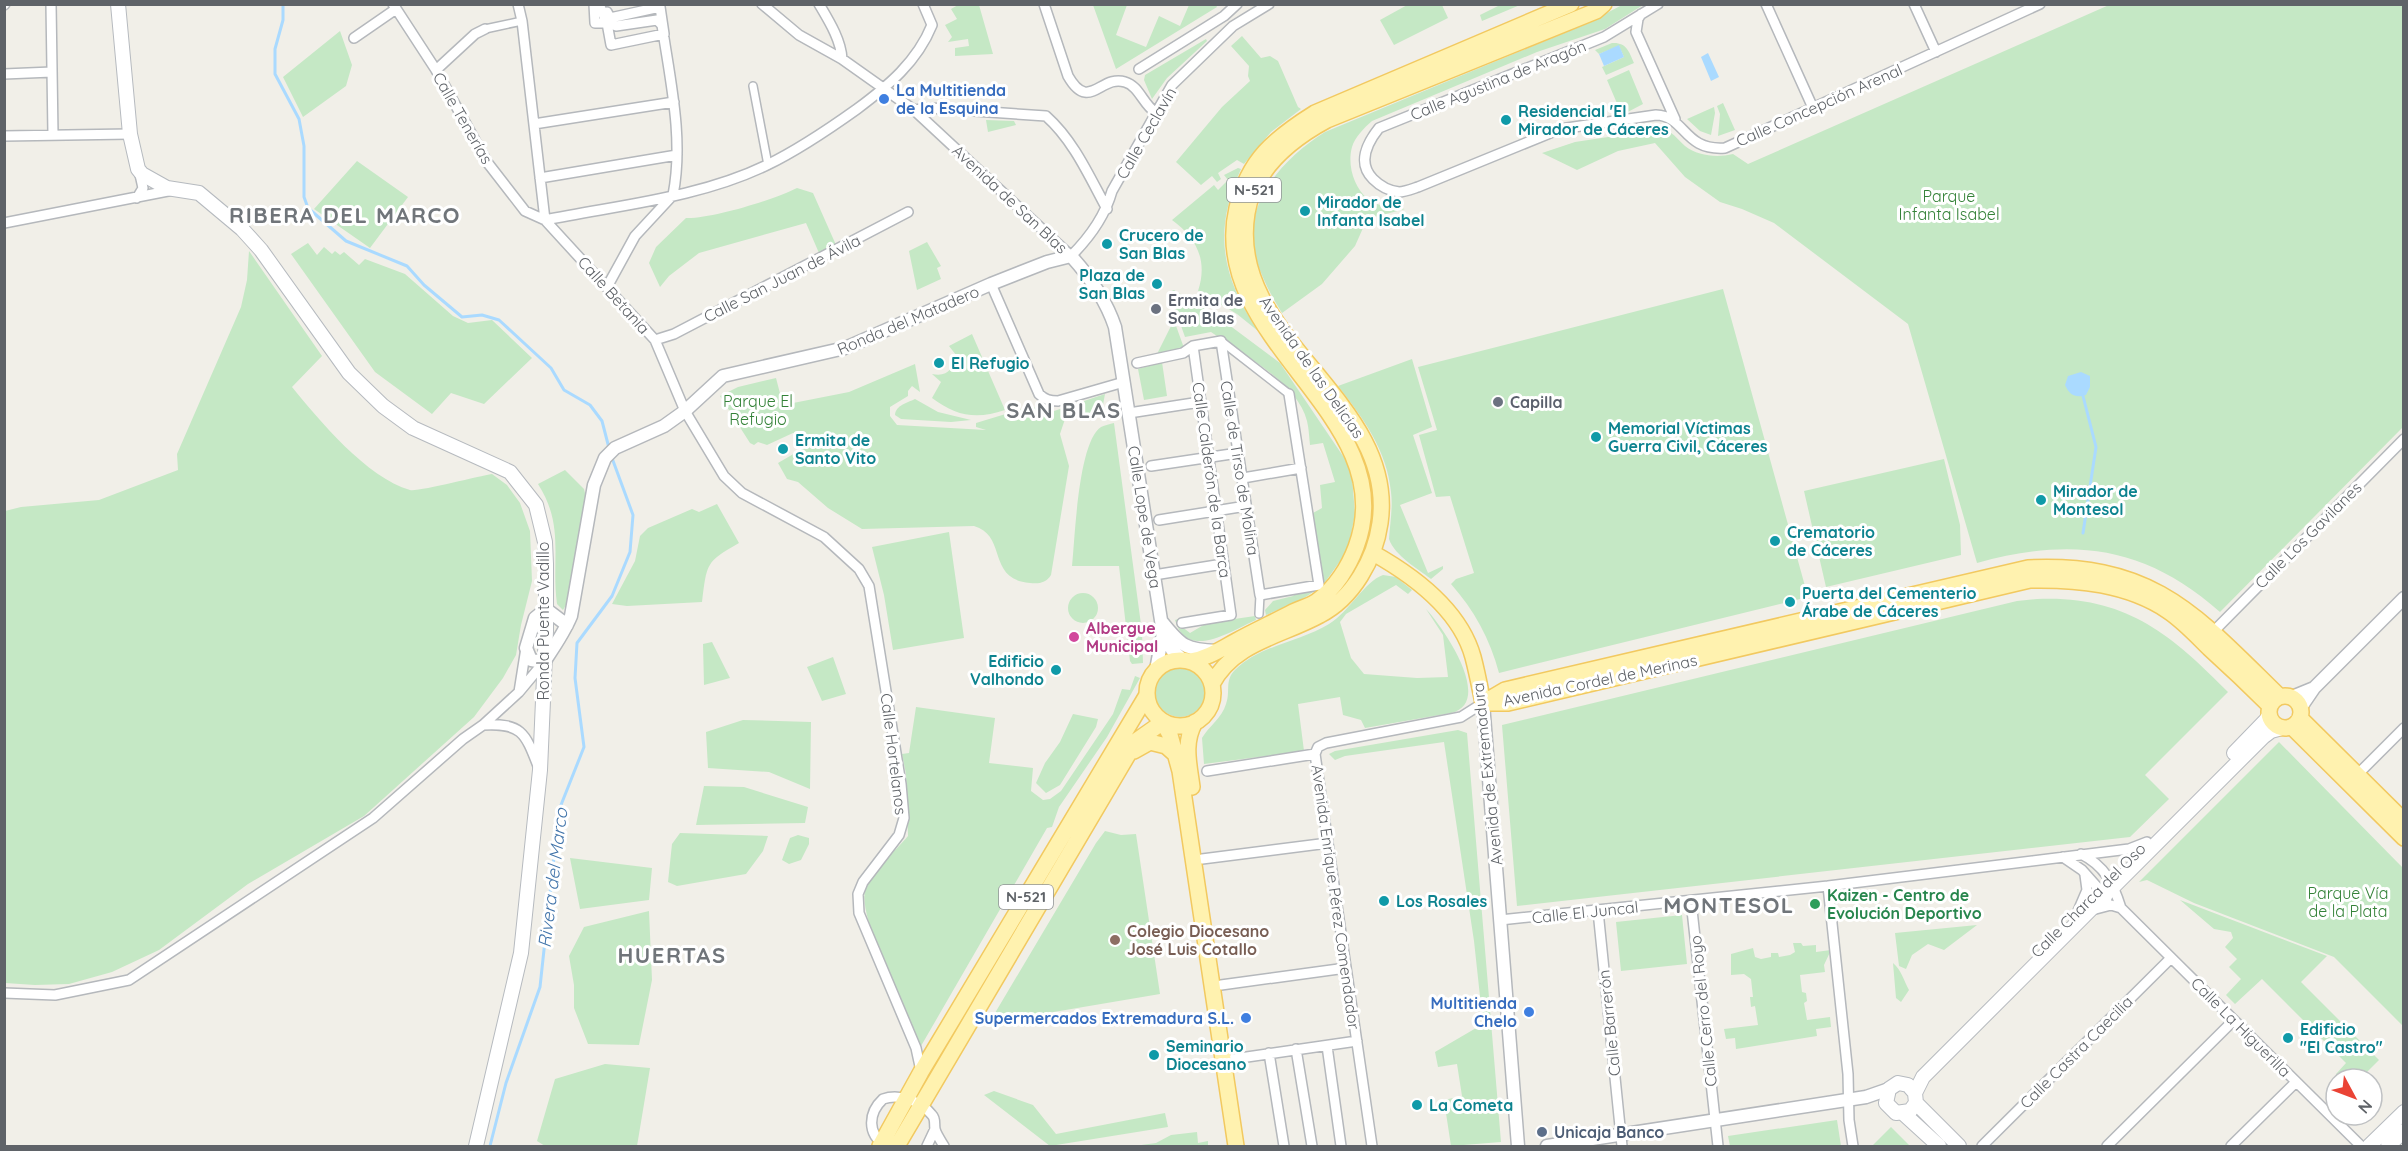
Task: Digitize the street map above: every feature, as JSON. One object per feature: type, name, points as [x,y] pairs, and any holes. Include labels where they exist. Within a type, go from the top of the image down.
[{"type":"main road","points":[[118,4],[130,134],[138,169]]},
{"type":"main road","name":"Avenida de las Delicias","points":[[1187,660],[1208,657],[1340,578],[1354,554],[1362,531],[1365,502],[1362,476],[1351,450],[1332,419],[1253,308],[1241,277],[1234,248],[1235,216],[1240,194],[1251,170],[1282,134],[1315,113],[1571,4]]},
{"type":"main road","name":"Avenida de las Delicias","points":[[1212,684],[1219,671],[1233,657],[1272,635],[1321,615],[1352,589],[1373,553],[1381,515],[1382,497],[1377,469],[1368,446],[1350,417],[1309,366],[1265,305],[1255,285],[1246,257],[1244,229],[1249,200],[1263,172],[1283,149],[1304,132],[1596,11],[1604,4]]},
{"type":"main road","name":"Ronda Puente Vadillo","points":[[138,169],[150,180],[167,188],[199,193],[242,229],[261,250],[349,373],[383,406],[413,428],[510,472],[522,484],[536,505],[546,542],[557,617],[544,662],[540,770],[521,953],[476,1146]]},
{"type":"main road","points":[[1318,593],[1347,582],[1361,559],[1373,553],[1367,538],[1371,506],[1362,476]]},
{"type":"main road","name":"Avenida de Extremadura","points":[[1373,553],[1395,565],[1429,591],[1447,610],[1462,632],[1473,656],[1483,703]]},
{"type":"main road","name":"Avenida Cordel de Merinas","points":[[1483,703],[1505,690],[2028,568],[2058,566],[2094,570],[2146,585],[2173,600],[2213,632],[2403,838]]},
{"type":"main road","name":"Avenida Cordel de Merinas","points":[[1483,703],[1508,703],[2030,580],[2058,579],[2092,583],[2142,597],[2167,611],[2357,775],[2403,821]]},
{"type":"main road","points":[[1195,722],[1185,726],[1163,722],[1155,715],[1146,695],[1148,684],[1156,670],[1169,661],[1187,660],[1201,666],[1212,684],[1213,693],[1208,710],[1195,722],[1188,734],[1187,745],[1246,1146]]},
{"type":"main road","name":"N-521","points":[[887,1146],[921,1072],[1146,695]]},
{"type":"main road","name":"Calle Charca del Oso","points":[[2111,894],[2147,842],[2262,725],[2286,712]]},
{"type":"main road","name":"Calle Charca del Oso","points":[[1912,1093],[1923,1077],[2083,912],[2111,894],[2124,876],[2271,731],[2286,712]]},
{"type":"main road","points":[[1163,722],[1180,771],[1236,1146]]},
{"type":"main road","name":"N-521","points":[[887,1146],[921,1106],[1136,741],[1163,722]]},
{"type":"main road","points":[[1129,754],[1150,742],[1166,746],[1175,754]]},
{"type":"main road","name":"Calle Charca del Oso","points":[[1912,1093],[2083,912]]},
{"type":"main road","points":[[1912,1093],[1910,1111],[1904,1114],[1896,1113],[1887,1106],[1886,1098],[1889,1089],[1898,1083],[1912,1093],[1959,1146]]},
{"type":"main road","points":[[2369,1146],[2403,1112]]},
{"type":"main road","points":[[1904,1114],[1939,1146]]},
{"type":"main road","points":[[2388,1146],[2403,1131]]},
{"type":"street","points":[[51,4],[53,135]]},
{"type":"street","points":[[518,4],[522,21],[545,220],[673,195],[721,183],[768,165],[841,120],[884,89],[905,68],[925,41],[932,25],[923,4]]},
{"type":"street","points":[[597,4],[606,21],[616,26],[657,20],[663,25],[664,34]]},
{"type":"street","points":[[597,4],[595,23],[607,23],[611,45],[664,34]]},
{"type":"street","points":[[603,4],[610,18],[660,7],[674,102],[677,177],[673,195],[635,236],[607,287]]},
{"type":"street","name":"Avenida de San Blas","points":[[762,4],[799,35],[818,48],[842,58],[914,110],[1071,256],[1084,271],[1111,314],[1129,413]]},
{"type":"street","points":[[819,4],[834,33],[842,58]]},
{"type":"street","points":[[1044,4],[1072,84],[1084,93],[1116,81],[1124,82],[1132,85],[1149,109],[1155,112]]},
{"type":"street","points":[[1139,69],[1224,16],[1237,4]]},
{"type":"street","name":"Calle Ceclavín","points":[[1071,256],[1083,244],[1107,208],[1112,191],[1172,85],[1233,26],[1269,4]]},
{"type":"street","name":"Calle Agustina de Aragón","points":[[1658,4],[1604,37],[1379,128],[1369,141],[1364,155],[1366,172],[1381,187],[1400,192],[1418,187],[1560,129],[1656,115],[1665,115],[1676,121]]},
{"type":"street","points":[[1766,4],[1813,108]]},
{"type":"street","points":[[1914,4],[1936,52]]},
{"type":"street","name":"Calle Concepción Arenal","points":[[1676,121],[1691,139],[1707,147],[1725,147],[2040,4]]},
{"type":"street","points":[[354,38],[395,7]]},
{"type":"street","name":"Calle Tenerías","points":[[395,7],[436,70],[487,162],[525,211],[545,220]]},
{"type":"street","points":[[1641,14],[1636,32],[1676,121]]},
{"type":"street","points":[[1224,16],[1233,26]]},
{"type":"street","points":[[436,70],[475,34],[485,29],[522,21]]},
{"type":"street","points":[[4,74],[52,72]]},
{"type":"street","points":[[753,86],[768,165]]},
{"type":"street","points":[[534,124],[674,102]]},
{"type":"street","points":[[914,110],[930,108],[1046,116],[1057,126],[1077,152],[1107,208]]},
{"type":"street","points":[[4,136],[130,134]]},
{"type":"street","points":[[540,178],[676,155]]},
{"type":"street","points":[[137,198],[143,189],[138,169]]},
{"type":"street","points":[[4,223],[178,189]]},
{"type":"street","name":"Calle San Juan de Ávila","points":[[655,340],[664,339],[908,212]]},
{"type":"street","name":"Calle Betania","points":[[545,220],[655,340],[685,411],[724,476],[742,493],[824,537]]},
{"type":"street","name":"Ronda del Matadero","points":[[685,411],[723,376],[845,348],[991,284],[1047,262],[1071,256]]},
{"type":"street","points":[[991,284],[1039,394],[1043,398],[1058,401],[1124,382]]},
{"type":"street","points":[[1121,367],[1184,353],[1193,346],[1221,341],[1290,394],[1318,593],[1260,595],[1259,614]]},
{"type":"street","name":"Calle de Tirso de Molina","points":[[1221,341],[1260,595]]},
{"type":"street","name":"Calle Calderón de la Barca","points":[[1182,623],[1231,615],[1193,346]]},
{"type":"street","points":[[1129,413],[1200,402]]},
{"type":"street","name":"Ronda Puente Vadillo","points":[[557,617],[573,607],[594,485],[605,458],[615,448],[664,426],[685,411]]},
{"type":"street","name":"Calle Lope de Vega","points":[[1129,413],[1162,627],[1172,650],[1187,660]]},
{"type":"street","name":"Calle Los Gavilanes","points":[[2213,632],[2403,438]]},
{"type":"street","points":[[1151,466],[1238,453]]},
{"type":"street","points":[[1243,478],[1301,468]]},
{"type":"street","points":[[1159,520],[1246,506]]},
{"type":"street","name":"Calle Hortelanos","points":[[824,537],[859,569],[869,586],[901,784],[904,818],[899,836],[862,882],[858,894],[859,913],[916,1048],[921,1072]]},
{"type":"street","points":[[1154,575],[1223,564]]},
{"type":"street","points":[[2286,712],[2314,688],[2403,598]]},
{"type":"street","points":[[4,993],[55,995],[129,980],[373,818],[519,692],[544,662],[557,617],[535,618],[526,648],[519,692]]},
{"type":"street","points":[[1162,627],[1192,649],[1218,651]]},
{"type":"street","name":"Calle Lope de Vega","points":[[1156,670],[1162,627]]},
{"type":"street","points":[[526,648],[531,660],[544,662]]},
{"type":"street","name":"Avenida Enrique Pérez Comendador","points":[[1372,1146],[1315,754],[1318,747],[1326,743],[1461,717],[1483,703]]},
{"type":"street","name":"Avenida de Extremadura","points":[[1483,703],[1518,1146]]},
{"type":"street","points":[[483,725],[504,724],[517,729],[526,740],[540,770]]},
{"type":"street","points":[[2357,775],[2403,728]]},
{"type":"street","points":[[1207,771],[1315,754]]},
{"type":"street","name":"Calle El Juncal","points":[[1500,920],[1828,886],[2129,849],[2147,842]]},
{"type":"street","points":[[1202,859],[1328,843]]},
{"type":"street","points":[[2080,854],[2099,864],[2111,894]]},
{"type":"street","points":[[2063,857],[2111,894]]},
{"type":"street","points":[[2082,870],[2086,877],[2087,890],[2083,912]]},
{"type":"street","points":[[1828,886],[1848,1074],[1853,1146]]},
{"type":"street","points":[[2083,912],[2111,894]]},
{"type":"street","name":"Calle La Higuerilla","points":[[2111,894],[2171,958],[2361,1146]]},
{"type":"street","name":"Calle Cerro del Royo","points":[[1692,901],[1718,1146]]},
{"type":"street","name":"Calle Barrerón","points":[[1598,910],[1622,1141]]},
{"type":"street","name":"Calle Castra Caecilia","points":[[1982,1146],[2171,958]]},
{"type":"street","points":[[1221,985],[1346,968]]},
{"type":"street","points":[[2107,1146],[2234,1020]]},
{"type":"street","points":[[1233,1059],[1357,1041]]},
{"type":"street","points":[[1327,1046],[1341,1146]]},
{"type":"street","points":[[1296,1049],[1312,1146]]},
{"type":"street","points":[[1269,1053],[1284,1146]]},
{"type":"street","points":[[2231,1146],[2296,1082]]},
{"type":"street","points":[[1548,1146],[1622,1141],[1714,1121],[1866,1097],[1889,1089]]},
{"type":"street","points":[[887,1146],[877,1140],[872,1130],[873,1112],[883,1099],[900,1096],[921,1106],[932,1115],[935,1129],[927,1146]]},
{"type":"street","points":[[1866,1097],[1887,1106]]},
{"type":"street","points":[[935,1129],[944,1146]]},
{"type":"green space","points":[[1409,4],[1442,5],[1448,18],[1394,45],[1380,20]]},
{"type":"green space","points":[[958,5],[979,5],[993,54],[955,56],[955,48],[969,46],[968,39],[948,42],[952,37],[945,25],[957,19],[951,9]]},
{"type":"green space","points":[[1093,5],[1127,5],[1116,35],[1146,47],[1159,16],[1180,26],[1189,5],[1216,5],[1217,7],[1116,69]]},
{"type":"green space","points":[[1500,5],[1520,5],[1482,21],[1480,15]]},
{"type":"green space","points":[[1622,5],[1643,5],[1605,29],[1537,52],[1372,121],[1353,143],[1350,161],[1355,182],[1372,202],[1405,209],[1367,219],[1355,246],[1322,284],[1282,313],[1257,262],[1253,242],[1254,222],[1259,204],[1268,186],[1294,156],[1325,132],[1586,24]]},
{"type":"green space","name":"Parque Infanta Isabel","points":[[2109,5],[2403,5],[2403,427],[2220,612],[2192,590],[2163,572],[2135,560],[2106,553],[2076,549],[2044,550],[1977,563],[1908,324],[1774,223],[1720,202],[1685,177],[1655,143],[1618,151],[1577,170],[1542,153],[1575,142],[1661,129],[1671,133],[1685,146],[1696,152],[1714,156],[1733,154],[1748,164]]},
{"type":"green space","points":[[340,31],[352,65],[346,86],[303,117],[283,77]]},
{"type":"green space","points":[[1242,36],[1261,58],[1270,56],[1278,61],[1298,107],[1301,109],[1271,132],[1244,164],[1237,160],[1218,173],[1221,179],[1217,182],[1212,176],[1201,185],[1176,162],[1222,107],[1250,81],[1249,66],[1231,46]]},
{"type":"green space","points":[[1206,39],[1207,41],[1167,78],[1152,99],[1144,80],[1145,75]]},
{"type":"green space","points":[[1612,43],[1624,46],[1634,63],[1606,75],[1602,67],[1624,57],[1619,46],[1599,54],[1595,50]]},
{"type":"green space","points":[[1629,70],[1643,104],[1622,115],[1607,80]]},
{"type":"green space","points":[[1723,103],[1735,130],[1718,136],[1720,114],[1717,106]]},
{"type":"green space","points":[[1714,107],[1711,135],[1700,131],[1687,119]]},
{"type":"green space","points":[[986,120],[1014,121],[1016,125],[988,132]]},
{"type":"green space","points":[[357,161],[408,197],[370,248],[314,209]]},
{"type":"green space","points":[[1238,168],[1241,169],[1232,191],[1227,213],[1224,233],[1225,252],[1236,291],[1258,331],[1237,314],[1198,291],[1202,270],[1198,251],[1188,234],[1172,220],[1214,185],[1218,190],[1228,180],[1224,175]]},
{"type":"green space","points":[[797,188],[813,193],[836,245],[819,253],[806,223],[699,253],[669,276],[660,287],[649,263],[656,247],[686,218],[742,208]]},
{"type":"green space","points":[[927,242],[941,266],[937,268],[941,279],[917,290],[909,251]]},
{"type":"green space","points":[[308,243],[317,255],[324,247],[332,254],[335,251],[340,255],[344,252],[359,265],[365,259],[405,274],[453,316],[468,323],[492,320],[532,358],[484,404],[451,393],[432,414],[375,372],[291,254]]},
{"type":"green space","points":[[249,251],[322,356],[292,387],[361,461],[377,473],[410,490],[492,474],[507,485],[520,503],[530,531],[532,581],[516,655],[503,678],[474,717],[364,816],[248,884],[159,950],[112,972],[69,984],[5,983],[5,511],[21,507],[99,500],[178,470],[177,454],[241,307],[247,280]]},
{"type":"green space","points":[[1723,289],[1808,597],[1499,673],[1491,648],[1480,626],[1467,604],[1451,584],[1456,579],[1474,573],[1450,496],[1436,497],[1419,435],[1437,430],[1418,367]]},
{"type":"green space","points":[[1174,290],[1217,316],[1280,363],[1345,459],[1352,477],[1355,514],[1350,540],[1343,557],[1323,585],[1313,513],[1322,508],[1320,485],[1335,482],[1323,443],[1310,445],[1307,421],[1301,407],[1292,394],[1267,370],[1211,332],[1185,337],[1169,292]]},
{"type":"green space","points":[[1175,323],[1184,348],[1157,354],[1172,324]]},
{"type":"green space","points":[[972,334],[1005,410],[985,415],[967,414],[949,409],[932,398],[941,382],[932,374],[946,373],[955,360],[956,355],[949,346]]},
{"type":"green space","points":[[1412,359],[1432,427],[1413,435],[1432,493],[1400,505],[1428,573],[1443,566],[1443,569],[1431,579],[1396,551],[1389,539],[1392,510],[1385,462],[1365,423],[1338,386]]},
{"type":"green space","points":[[1162,362],[1167,396],[1144,400],[1138,369]]},
{"type":"green space","name":"Parque El Refugio","points":[[915,364],[920,392],[912,386],[908,391],[908,396],[890,407],[890,416],[897,425],[986,430],[976,427],[976,423],[1032,406],[1045,414],[1105,394],[1102,410],[1065,419],[1060,434],[1069,466],[1051,575],[1045,581],[1030,583],[1016,580],[1007,574],[991,539],[984,531],[974,526],[862,529],[828,508],[798,482],[787,479],[778,463],[802,449],[797,435],[793,433],[767,445],[758,442],[754,445],[750,443],[720,396],[738,387],[776,378],[783,405],[849,392]]},
{"type":"green space","points":[[915,399],[938,412],[971,420],[951,422],[901,419],[895,415],[905,403]]},
{"type":"green space","points":[[1114,423],[1142,632],[1143,663],[1132,664],[1130,661],[1119,566],[1072,566],[1076,514],[1087,451],[1093,436],[1101,427]]},
{"type":"green space","points":[[1944,459],[1960,525],[1961,555],[1826,587],[1804,491]]},
{"type":"green space","points":[[565,470],[584,489],[586,497],[566,605],[563,610],[557,604],[552,514],[538,484]]},
{"type":"green space","points":[[717,504],[739,543],[720,555],[710,565],[705,579],[702,602],[627,606],[612,604],[635,561],[640,536],[648,528],[692,509],[699,512]]},
{"type":"green space","points":[[949,532],[964,638],[893,650],[884,595],[872,547]]},
{"type":"green space","points":[[1383,575],[1396,577],[1412,590],[1408,594],[1396,585],[1346,614],[1340,622],[1351,658],[1364,674],[1417,678],[1448,677],[1443,635],[1426,609],[1443,631],[1461,664],[1467,680],[1468,695],[1463,706],[1451,713],[1365,728],[1361,720],[1343,715],[1340,697],[1298,704],[1304,751],[1204,764],[1202,738],[1224,709],[1230,678],[1235,670],[1268,649],[1329,624],[1376,578]]},
{"type":"green space","points":[[1319,588],[1301,600],[1266,615],[1265,610],[1273,601],[1293,596],[1297,592]]},
{"type":"green space","points":[[1083,593],[1094,597],[1098,608],[1094,619],[1083,623],[1072,619],[1068,608],[1072,597]]},
{"type":"green space","points":[[2068,599],[2095,604],[2120,611],[2143,622],[2186,652],[2228,692],[2145,775],[2169,799],[2130,837],[1517,906],[1502,725],[2017,601]]},
{"type":"green space","points":[[1255,616],[1256,620],[1235,630],[1211,640],[1200,641],[1189,639],[1181,632],[1175,620],[1178,619],[1181,626],[1190,633],[1207,623]]},
{"type":"green space","points":[[712,642],[730,678],[704,685],[703,644]]},
{"type":"green space","points":[[833,657],[846,694],[822,701],[807,667]]},
{"type":"green space","points":[[1175,667],[1185,667],[1198,674],[1205,687],[1205,697],[1198,710],[1185,717],[1175,717],[1166,713],[1159,706],[1155,697],[1155,687],[1159,678],[1166,671]]},
{"type":"green space","points":[[1135,676],[1140,678],[1107,737],[1059,807],[1052,827],[1047,828],[921,1046],[876,944],[865,904],[865,891],[872,876],[908,836],[906,774],[902,754],[909,753],[916,707],[995,718],[989,763],[1033,768],[1031,791],[1043,800],[1050,799],[1061,791],[1113,714],[1122,689],[1130,690]]},
{"type":"green space","points":[[1073,714],[1098,719],[1096,727],[1060,785],[1046,793],[1036,783]]},
{"type":"green space","points":[[743,720],[811,722],[810,789],[769,772],[708,768],[706,732]]},
{"type":"green space","points":[[1458,730],[1467,733],[1501,1142],[1451,1146],[1444,1100],[1462,1096],[1457,1064],[1438,1067],[1435,1052],[1483,1024],[1474,941],[1444,742],[1345,756],[1335,760],[1329,754],[1335,751]]},
{"type":"green space","name":"Parque Vía de la Plata","points":[[2279,742],[2403,868],[2403,1026],[2334,957],[2194,903],[2147,880],[2139,882]]},
{"type":"green space","points":[[704,786],[744,787],[808,807],[805,823],[696,825]]},
{"type":"green space","points":[[1105,831],[1121,835],[1136,834],[1160,994],[1036,1015],[995,1013],[1096,843]]},
{"type":"green space","points":[[680,833],[768,836],[763,851],[746,874],[677,886],[668,882],[672,844]]},
{"type":"green space","points":[[798,835],[809,838],[809,844],[801,860],[789,864],[782,860],[790,838]]},
{"type":"green space","points":[[570,858],[652,868],[649,900],[580,909]]},
{"type":"green space","points":[[2180,900],[2327,956],[2301,982],[2379,1060],[2372,1067],[2342,1067],[2346,1063],[2262,979],[2235,1004],[2226,995],[2241,979],[2229,967],[2237,959],[2225,947],[2233,938],[2231,932],[2214,929]]},
{"type":"green space","points":[[649,911],[652,980],[639,1045],[588,1044],[574,1008],[574,985],[569,956],[584,927]]},
{"type":"green space","points":[[1682,915],[1687,964],[1621,971],[1616,922]]},
{"type":"green space","points":[[1977,925],[1944,950],[1928,944],[1912,955],[1906,969],[1899,966],[1895,933]]},
{"type":"green space","points":[[1793,943],[1801,943],[1803,946],[1816,945],[1816,952],[1831,950],[1824,965],[1825,972],[1800,975],[1802,992],[1806,993],[1807,1001],[1804,1003],[1807,1020],[1830,1017],[1831,1027],[1816,1029],[1817,1036],[1736,1049],[1735,1038],[1726,1039],[1724,1029],[1758,1025],[1755,1006],[1751,1007],[1750,997],[1753,997],[1751,979],[1744,974],[1731,975],[1731,954],[1753,948],[1755,957],[1761,959],[1771,957],[1771,953],[1778,953],[1779,957],[1795,952]]},
{"type":"green space","points":[[1893,963],[1909,990],[1901,1002],[1896,998]]},
{"type":"green space","points":[[605,1064],[650,1068],[637,1146],[545,1146],[537,1141],[555,1079]]},
{"type":"green space","points":[[994,1091],[1033,1105],[1056,1134],[1165,1113],[1168,1127],[1050,1146],[984,1095]]},
{"type":"green space","points":[[1837,1120],[1841,1146],[1730,1146],[1728,1136]]},
{"type":"green space","points":[[1891,1127],[1910,1146],[1872,1146]]},
{"type":"green space","points":[[1197,1132],[1198,1143],[1208,1141],[1208,1146],[1134,1146],[1156,1143],[1171,1135]]},
{"type":"water","points":[[1619,45],[1624,57],[1604,66],[1599,54]]},
{"type":"water","points":[[1708,53],[1719,77],[1711,81],[1701,57]]},
{"type":"water","points":[[2081,372],[2090,376],[2090,387],[2086,395],[2076,396],[2069,392],[2065,385],[2068,376]]},
{"type":"waterway","name":"Rivera del Marco","points":[[283,4],[283,20],[275,49],[275,74],[299,119],[304,146],[304,197],[308,208],[346,241],[407,266],[424,285],[462,317],[482,315],[499,320],[551,368],[564,390],[590,405],[602,421],[609,448]]},
{"type":"waterway","points":[[2083,396],[2096,447],[2083,533]]},
{"type":"waterway","name":"Rivera del Marco","points":[[490,1146],[506,1083],[540,987],[559,810],[584,747],[575,678],[577,643],[612,596],[630,552],[633,515],[612,458]]},
{"type":"place","name":"La Multitienda de la Esquina","points":[[884,99]]},
{"type":"place","name":"Residencial 'El Mirador de Cáceres","points":[[1506,120]]},
{"type":"place","name":"Mirador de Infanta Isabel","points":[[1305,211]]},
{"type":"place","name":"Crucero de San Blas","points":[[1107,244]]},
{"type":"place","name":"Plaza de San Blas","points":[[1157,284]]},
{"type":"place","name":"Ermita de San Blas","points":[[1156,309]]},
{"type":"place","name":"El Refugio","points":[[939,363]]},
{"type":"place","name":"Capilla","points":[[1498,402]]},
{"type":"place","name":"Memorial Víctimas Guerra Civil, Cáceres","points":[[1596,437]]},
{"type":"place","name":"Ermita de Santo Vito","points":[[783,449]]},
{"type":"place","name":"Mirador de Montesol","points":[[2041,500]]},
{"type":"place","name":"Crematorio de Cáceres","points":[[1775,541]]},
{"type":"place","name":"Puerta del Cementerio Árabe de Cáceres","points":[[1790,602]]},
{"type":"place","name":"Albergue Municipal","points":[[1074,637]]},
{"type":"place","name":"Edificio Valhondo","points":[[1056,670]]},
{"type":"place","name":"Los Rosales","points":[[1384,901]]},
{"type":"place","name":"Kaizen - Centro de Evolución Deportivo","points":[[1815,904]]},
{"type":"place","name":"Colegio Diocesano José Luis Cotallo","points":[[1115,940]]},
{"type":"place","name":"Multitienda Chelo","points":[[1529,1012]]},
{"type":"place","name":"Supermercados Extremadura S.L.","points":[[1246,1018]]},
{"type":"place","name":"Edificio \"El Castro\"","points":[[2288,1038]]},
{"type":"place","name":"Seminario Diocesano","points":[[1154,1055]]},
{"type":"place","name":"La Cometa","points":[[1417,1105]]},
{"type":"place","name":"Unicaja Banco","points":[[1542,1132]]},
{"type":"district","name":"RIBERA DEL MARCO","points":[[345,215]]},
{"type":"district","name":"SAN BLAS","points":[[1064,410]]},
{"type":"district","name":"MONTESOL","points":[[1729,905]]},
{"type":"district","name":"HUERTAS","points":[[672,955]]}]
